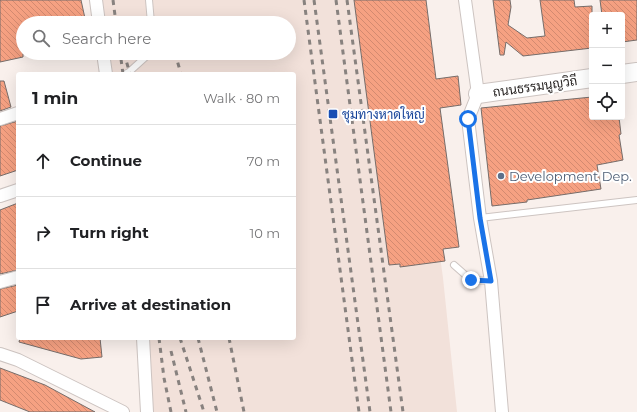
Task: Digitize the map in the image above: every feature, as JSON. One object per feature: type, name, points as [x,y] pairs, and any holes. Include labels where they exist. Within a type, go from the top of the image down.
[{"type":"street","points":[[96,0],[98,16]]},
{"type":"street","points":[[465,0],[478,94],[468,119],[480,218],[491,281],[502,412]]},
{"type":"street","points":[[104,60],[106,72]]},
{"type":"street","points":[[625,74],[637,72]]},
{"type":"street","name":"ถนนธรรมนูญวิถี","points":[[478,94],[589,78]]},
{"type":"street","points":[[0,119],[16,113]]},
{"type":"street","points":[[0,196],[16,191]]},
{"type":"street","points":[[0,282],[16,278]]},
{"type":"street","points":[[143,340],[147,412]]},
{"type":"street","points":[[0,354],[18,360],[123,412]]},
{"type":"lane","points":[[149,0],[150,16]]},
{"type":"lane","points":[[130,72],[143,60]]},
{"type":"lane","points":[[480,218],[637,200]]},
{"type":"lane","points":[[454,265],[471,280],[491,281]]},
{"type":"shaded area","points":[[94,0],[405,0],[443,278],[457,412],[148,412],[138,340],[296,340],[296,72],[104,72],[102,60],[296,60],[296,16],[96,16]]},
{"type":"building","points":[[0,0],[81,0],[84,16],[16,16],[16,59],[0,62]]},
{"type":"building","points":[[354,0],[426,0],[436,79],[458,76],[461,105],[440,108],[459,247],[443,249],[445,261],[400,267],[400,264],[389,265]]},
{"type":"building","points":[[493,0],[510,0],[511,7],[508,25],[527,38],[545,36],[540,0],[574,0],[575,7],[592,6],[592,12],[589,12],[589,48],[523,56],[506,42],[504,55],[500,55]]},
{"type":"building","points":[[600,0],[637,0],[637,40],[625,42],[625,12],[602,12]]},
{"type":"building","points":[[0,81],[4,81],[11,107],[0,111]]},
{"type":"building","points":[[589,97],[589,120],[619,120],[621,134],[619,135],[623,160],[597,165],[601,189],[527,200],[527,202],[492,206],[481,108]]},
{"type":"building","points":[[16,122],[16,171],[0,176],[0,126]]},
{"type":"building","points":[[16,204],[16,270],[0,274],[0,210]]},
{"type":"building","points":[[16,285],[16,312],[0,317],[0,289]]},
{"type":"building","points":[[20,340],[100,340],[102,357],[81,359],[19,342]]},
{"type":"building","points":[[0,368],[45,385],[95,412],[30,412],[0,400]]},
{"type":"railway","points":[[113,0],[115,16]]},
{"type":"railway","points":[[304,0],[359,412]]},
{"type":"railway","points":[[314,0],[370,412]]},
{"type":"railway","points":[[336,0],[391,412]]},
{"type":"railway","points":[[347,0],[403,412]]},
{"type":"railway","points":[[121,60],[123,72]]},
{"type":"railway","points":[[126,60],[129,72]]},
{"type":"railway","points":[[177,60],[180,72]]},
{"type":"railway","points":[[159,340],[164,378],[171,412]]},
{"type":"railway","points":[[181,340],[204,412]]},
{"type":"railway","points":[[199,340],[217,412]]},
{"type":"railway","points":[[229,340],[244,412]]},
{"type":"railway","points":[[171,351],[186,412]]},
{"type":"place","name":"ชุมทางหาดใหญ่","points":[[333,114]]},
{"type":"place","name":"Development Dep.","points":[[501,176]]},
{"type":"route","points":[[468,119],[480,218],[491,281],[471,280]]}]
